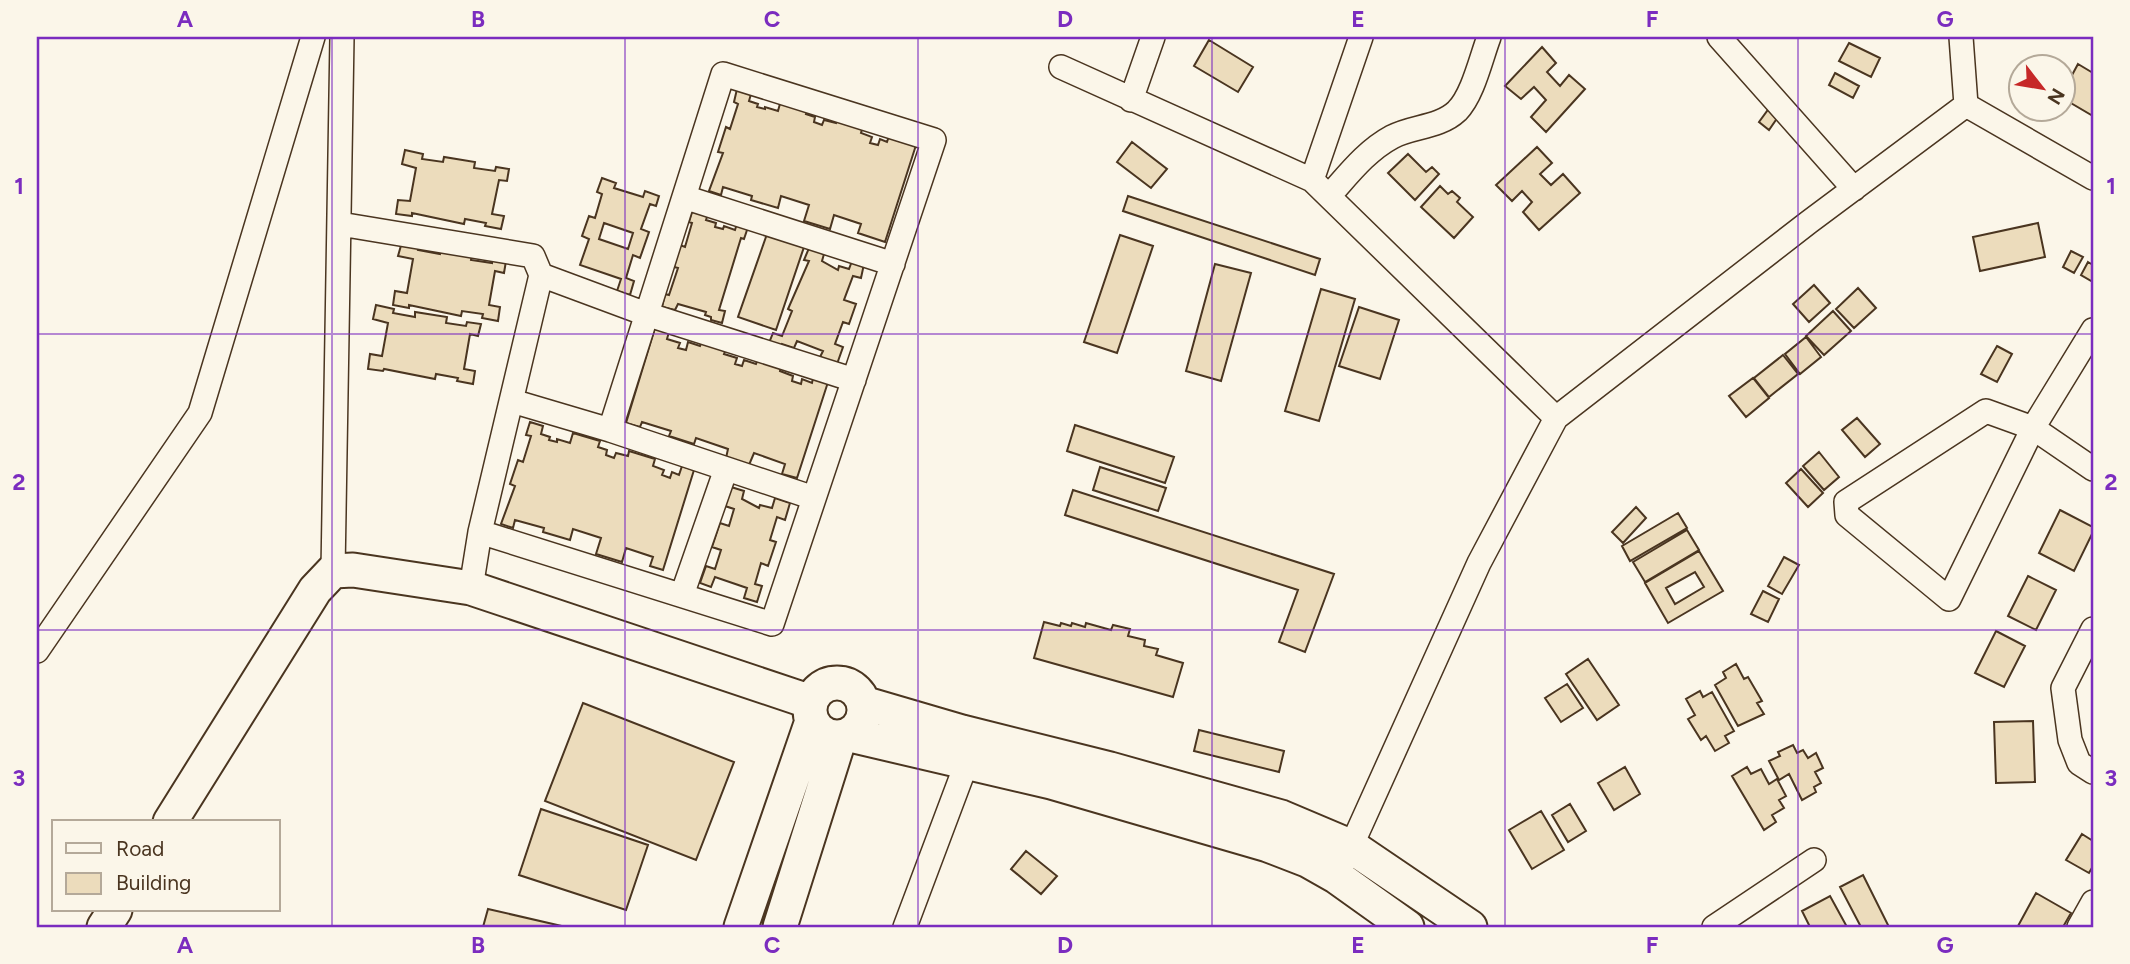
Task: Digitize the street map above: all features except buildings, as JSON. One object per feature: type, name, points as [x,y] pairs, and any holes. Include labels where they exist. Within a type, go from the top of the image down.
[{"type":"street","points":[[37,651],[200,413],[313,37]]},
{"type":"street","points":[[171,820],[315,590],[333,571],[342,37]]},
{"type":"street","points":[[1132,100],[1153,37]]},
{"type":"street","points":[[1312,180],[1361,37]]},
{"type":"street","points":[[1329,197],[1377,146],[1394,135],[1447,119],[1458,109],[1467,97],[1489,37]]},
{"type":"street","points":[[1718,37],[1854,189]]},
{"type":"street","points":[[1961,37],[1966,105]]},
{"type":"street","points":[[1061,67],[1312,180],[1556,418]]},
{"type":"street","points":[[480,532],[772,624],[934,140],[723,74],[610,430]]},
{"type":"street","points":[[1337,877],[1479,563],[1556,418],[1966,105]]},
{"type":"street","points":[[1966,105],[2093,178]]},
{"type":"street","points":[[684,197],[893,264]]},
{"type":"street","points":[[340,224],[533,256],[541,275],[480,532],[471,588]]},
{"type":"street","points":[[541,275],[646,314],[854,380]]},
{"type":"street","points":[[2093,330],[2034,428],[1949,599],[1847,515],[1846,502],[1986,411],[2034,428],[2093,469]]},
{"type":"street","points":[[512,401],[610,430],[814,498]]},
{"type":"street","points":[[682,595],[726,469]]},
{"type":"street","points":[[333,571],[353,570],[471,588],[811,711],[823,734],[845,736],[1051,782],[1268,845],[1307,860],[1337,877],[1408,927]]},
{"type":"street","points":[[2093,629],[2063,688],[2070,740],[2079,763],[2093,772]]},
{"type":"street","points":[[741,927],[811,711],[821,688],[838,683],[855,689],[863,703],[862,722],[845,736],[780,927]]},
{"type":"street","points":[[863,703],[1281,817],[1352,847],[1470,927]]},
{"type":"street","points":[[905,927],[967,762]]},
{"type":"street","points":[[1714,927],[1814,860]]},
{"type":"street","points":[[2079,927],[2093,902]]},
{"type":"street","points":[[104,927],[114,912]]}]
